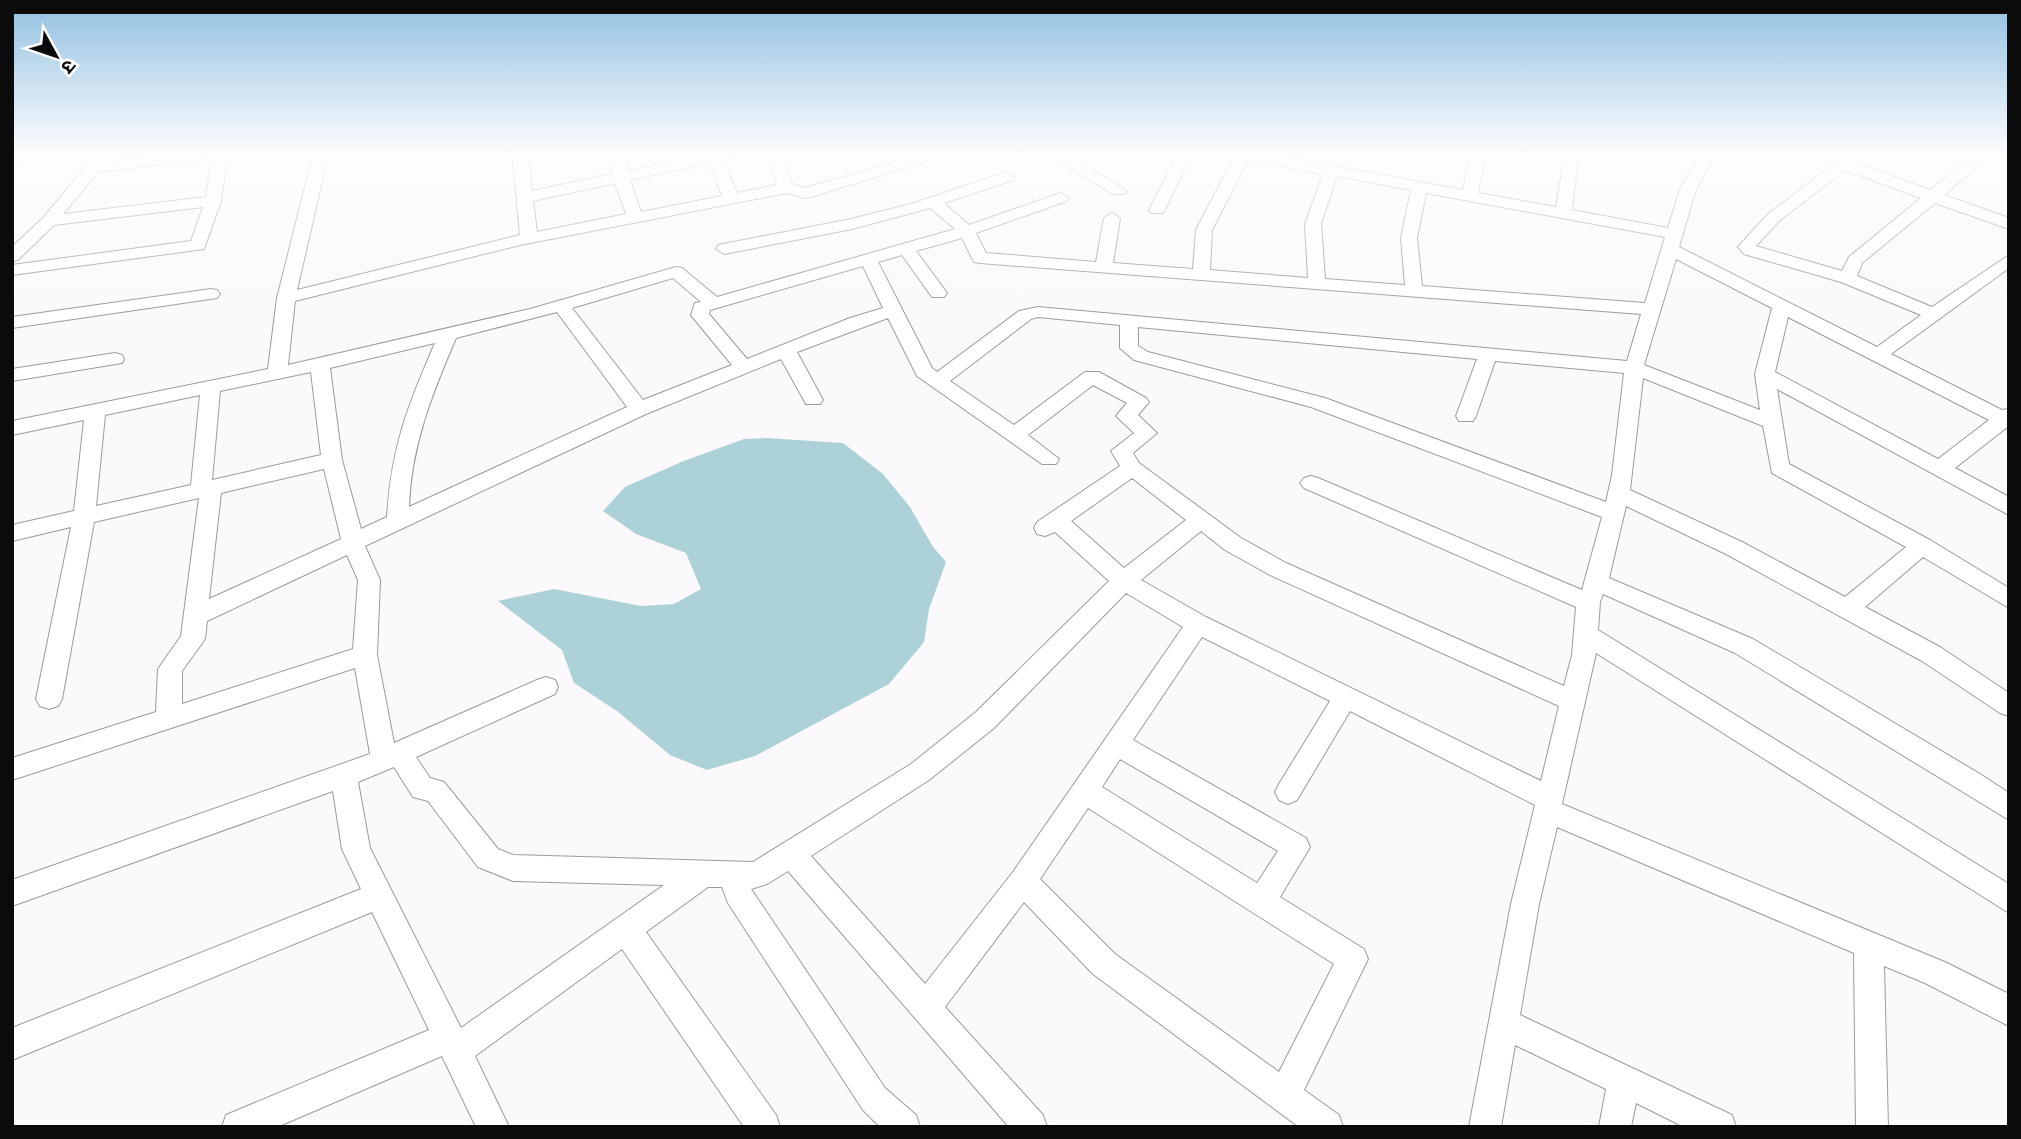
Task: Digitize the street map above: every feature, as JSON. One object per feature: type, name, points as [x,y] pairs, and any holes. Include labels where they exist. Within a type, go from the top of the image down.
[{"type":"street","points":[[12,256],[63,204]]},
{"type":"street","points":[[49,221],[187,204]]},
{"type":"street","points":[[12,270],[198,245],[212,204]]},
{"type":"street","points":[[277,374],[286,298],[309,204]]},
{"type":"street","points":[[525,204],[529,238]]},
{"type":"street","points":[[631,204],[635,217]]},
{"type":"street","points":[[286,298],[529,238],[704,204]]},
{"type":"street","points":[[724,249],[852,225],[925,204]]},
{"type":"street","points":[[936,204],[967,231],[980,258],[1651,309]]},
{"type":"street","points":[[744,367],[700,315],[701,307],[967,231],[1043,204]]},
{"type":"street","points":[[1157,210],[1160,204]]},
{"type":"street","points":[[1201,275],[1205,230],[1215,204]]},
{"type":"street","points":[[1317,283],[1313,224],[1320,204]]},
{"type":"street","points":[[1414,290],[1409,238],[1416,204]]},
{"type":"street","points":[[1509,204],[1563,214],[1672,242],[1782,306],[2007,419],[1940,469]]},
{"type":"street","points":[[1563,214],[1565,204]]},
{"type":"street","points":[[1485,1127],[1525,904],[1584,655],[1592,592],[1623,475],[1634,368],[1683,204]]},
{"type":"street","points":[[1792,204],[1773,218],[1746,248],[1847,278],[1935,315]]},
{"type":"street","points":[[1847,278],[1855,261],[1925,204]]},
{"type":"street","points":[[1954,204],[2009,224]]},
{"type":"street","points":[[1103,268],[1112,218]]},
{"type":"street","points":[[906,249],[938,293]]},
{"type":"street","points":[[867,260],[923,372],[1049,459]]},
{"type":"street","points":[[1878,355],[2009,260]]},
{"type":"street","points":[[12,428],[320,365],[561,306],[676,272],[712,302]]},
{"type":"street","points":[[12,323],[211,294]]},
{"type":"street","points":[[561,306],[639,409]]},
{"type":"street","points":[[1782,306],[1765,374],[1779,468],[1922,546],[2009,598]]},
{"type":"street","points":[[195,617],[639,409],[786,350],[894,311]]},
{"type":"street","points":[[936,382],[1031,312],[1634,368],[1772,422]]},
{"type":"street","points":[[1129,323],[1129,348],[1141,356],[1318,402],[1615,503],[1734,548],[1931,654],[2009,706]]},
{"type":"street","points":[[398,522],[403,453],[448,334]]},
{"type":"street","points":[[786,350],[813,400]]},
{"type":"street","points":[[1466,416],[1488,355]]},
{"type":"street","points":[[12,375],[115,359]]},
{"type":"street","points":[[320,365],[332,460],[353,543],[369,580],[365,655],[391,756],[422,789],[435,790],[488,858],[513,868],[757,876],[920,772],[985,720],[1124,581],[1200,520]]},
{"type":"street","points":[[1765,374],[2009,506]]},
{"type":"street","points":[[1014,435],[1092,376],[1139,402],[1126,416],[1147,433],[1121,451],[1132,468],[1233,544],[1278,569],[1573,701]]},
{"type":"street","points":[[169,718],[170,669],[193,639],[212,388]]},
{"type":"street","points":[[49,699],[84,516],[95,411]]},
{"type":"street","points":[[12,533],[332,460]]},
{"type":"street","points":[[1132,468],[1050,525],[1124,581],[1198,624],[1548,804],[1936,973],[2009,1011]]},
{"type":"street","points":[[1311,482],[1592,592],[1744,646],[1971,782],[2009,808]]},
{"type":"street","points":[[1847,609],[1922,546]]},
{"type":"street","points":[[926,1007],[1023,881],[1198,624]]},
{"type":"street","points":[[1585,634],[2009,900]]},
{"type":"street","points":[[12,769],[365,655]]},
{"type":"street","points":[[12,893],[344,776],[545,688]]},
{"type":"street","points":[[1288,792],[1345,698]]},
{"type":"street","points":[[1115,743],[1296,847],[1261,901]]},
{"type":"street","points":[[344,776],[356,849],[494,1127]]},
{"type":"street","points":[[1083,790],[1353,959],[1284,1095]]},
{"type":"street","points":[[790,853],[1031,1127]]},
{"type":"street","points":[[238,1127],[453,1044],[626,929],[703,874]]},
{"type":"street","points":[[733,875],[738,894],[874,1099],[904,1127]]},
{"type":"street","points":[[1023,881],[1104,964],[1326,1127]]},
{"type":"street","points":[[12,1044],[379,895]]},
{"type":"street","points":[[626,929],[764,1127]]},
{"type":"street","points":[[1869,945],[1872,1127]]},
{"type":"street","points":[[1503,1023],[1720,1127]]},
{"type":"street","points":[[1615,1127],[1624,1080]]},
{"type":"water","points":[[744,439],[843,443],[883,474],[910,507],[933,547],[946,562],[929,609],[924,642],[889,684],[755,756],[707,770],[670,755],[617,711],[574,683],[562,650],[498,601],[554,589],[641,606],[674,604],[701,589],[686,553],[636,534],[603,511],[625,487],[681,462]]}]
